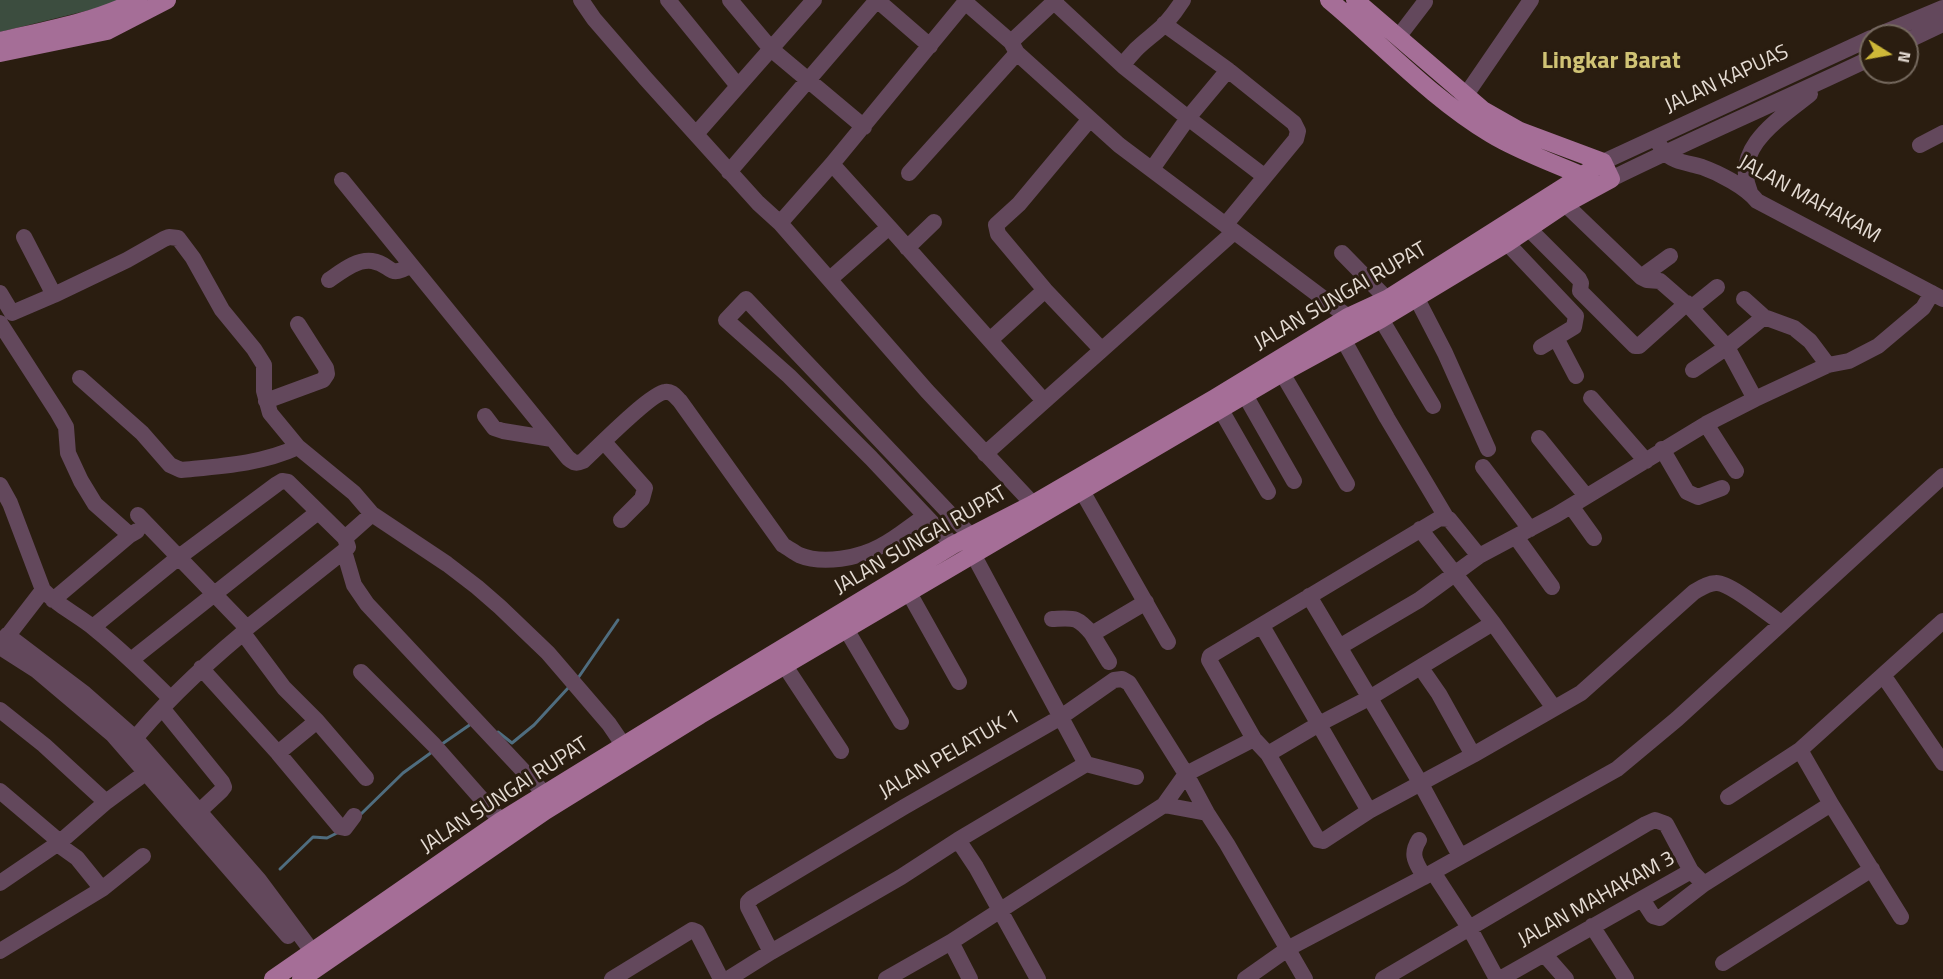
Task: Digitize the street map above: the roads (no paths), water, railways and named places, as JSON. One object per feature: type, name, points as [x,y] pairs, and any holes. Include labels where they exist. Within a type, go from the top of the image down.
[{"type":"main road","points":[[0,41],[98,17],[138,0]]},
{"type":"main road","points":[[0,53],[107,30],[167,0]]},
{"type":"main road","points":[[1329,0],[1460,103],[1483,110],[1520,131],[1603,162],[1611,179]]},
{"type":"main road","points":[[1355,0],[1399,36],[1493,136],[1587,183]]},
{"type":"main road","name":"JALAN SUNGAI RUPAT","points":[[273,979],[310,965],[545,811],[700,715],[1082,491],[1131,455],[1349,329],[1381,319],[1507,243],[1565,204],[1587,183],[1603,162]]},
{"type":"main road","name":"JALAN SUNGAI RUPAT","points":[[310,965],[501,821],[953,545],[1221,410],[1349,329],[1387,299],[1587,183],[1611,179]]},
{"type":"street","points":[[668,0],[738,86]]},
{"type":"street","points":[[730,0],[771,49],[864,127]]},
{"type":"street","points":[[696,134],[814,0]]},
{"type":"street","points":[[729,172],[877,0],[930,46]]},
{"type":"street","points":[[1124,66],[1130,56],[1164,24],[1183,0]]},
{"type":"street","points":[[1460,103],[1531,0]]},
{"type":"street","points":[[780,223],[864,127],[966,1],[1119,145],[1230,228],[1349,329],[1387,418],[1446,517],[1479,556]]},
{"type":"street","points":[[909,173],[1055,1],[1124,66],[1264,176]]},
{"type":"street","points":[[588,2],[594,19],[729,172],[780,223],[927,391],[1033,504]]},
{"type":"street","points":[[1399,36],[1425,2]]},
{"type":"street","points":[[1919,30],[1943,8]]},
{"type":"street","points":[[985,454],[1101,350],[1230,228],[1264,176],[1296,139],[1297,127],[1228,70],[1164,24]]},
{"type":"street","points":[[1919,26],[1943,24]]},
{"type":"street","name":"JALAN KAPUAS","points":[[1611,179],[1699,117],[1859,44]]},
{"type":"street","name":"JALAN KAPUAS","points":[[1603,162],[1660,146],[1859,64]]},
{"type":"street","points":[[1152,169],[1188,118],[1228,70]]},
{"type":"street","points":[[1753,196],[1746,182],[1745,171],[1747,160],[1761,136],[1829,78]]},
{"type":"street","points":[[1090,119],[1019,204],[996,225],[998,234],[1044,290],[1101,350]]},
{"type":"street","points":[[1920,145],[1943,133]]},
{"type":"street","name":"JALAN MAHAKAM","points":[[1660,146],[1693,173],[1745,198],[1753,196],[1937,296]]},
{"type":"street","points":[[832,164],[1044,401]]},
{"type":"street","points":[[342,180],[568,458],[578,463],[583,461],[658,393],[666,392],[673,394],[783,545],[800,555],[823,560],[853,556],[880,547],[924,516]]},
{"type":"street","points":[[1565,204],[1641,277],[1660,281],[1689,306],[1727,347],[1755,399]]},
{"type":"street","points":[[907,248],[934,222]]},
{"type":"street","points":[[830,279],[889,227]]},
{"type":"street","points":[[1528,228],[1579,279],[1580,291],[1635,346],[1639,346],[1717,287]]},
{"type":"street","points":[[24,237],[54,296]]},
{"type":"street","points":[[4,319],[127,260],[160,241],[169,237],[178,238],[193,258],[222,310],[264,365],[264,391],[270,413],[298,447],[354,493],[372,514],[477,587],[548,652],[609,724],[624,746]]},
{"type":"street","points":[[1507,243],[1576,316],[1574,327],[1548,343],[1576,376]]},
{"type":"street","points":[[1342,253],[1387,299]]},
{"type":"street","points":[[1641,277],[1670,256]]},
{"type":"street","points":[[328,280],[354,264],[363,262],[372,261],[396,273],[411,265]]},
{"type":"street","points":[[990,340],[1044,290]]},
{"type":"street","points":[[0,292],[4,319],[66,427],[68,453],[90,496],[95,504],[130,535]]},
{"type":"street","points":[[1341,646],[1419,600],[1479,556],[1571,506],[1706,424],[1828,365],[1849,361],[1878,346],[1937,296]]},
{"type":"street","points":[[1416,297],[1488,448]]},
{"type":"street","points":[[953,545],[789,376],[726,320],[746,299],[970,535]]},
{"type":"street","points":[[1744,299],[1764,317],[1794,328],[1814,345],[1828,365]]},
{"type":"street","points":[[1693,370],[1727,347],[1764,317]]},
{"type":"street","points":[[1381,319],[1432,406]]},
{"type":"street","points":[[266,401],[323,380],[327,374],[326,368],[298,324]]},
{"type":"street","points":[[789,376],[804,358]]},
{"type":"street","points":[[1282,373],[1347,484]]},
{"type":"street","points":[[80,378],[142,433],[170,465],[181,470],[260,461],[298,447]]},
{"type":"street","points":[[1245,395],[1294,481]]},
{"type":"street","points":[[1592,398],[1646,461]]},
{"type":"street","points":[[1221,410],[1268,492]]},
{"type":"street","points":[[486,416],[494,428],[552,439]]},
{"type":"street","points":[[1706,424],[1736,471]]},
{"type":"street","points":[[1539,438],[1586,496]]},
{"type":"street","points":[[604,441],[645,488],[642,499],[621,520]]},
{"type":"street","points":[[1662,449],[1687,492],[1698,497],[1722,488]]},
{"type":"street","points":[[1483,467],[1552,587]]},
{"type":"street","points":[[1245,979],[1289,948],[1429,875],[1617,769],[1677,719],[1943,476]]},
{"type":"street","points":[[93,627],[179,557],[282,481],[288,482],[345,544],[354,585],[368,604],[545,794]]},
{"type":"street","points":[[0,485],[5,504],[48,595],[93,627],[131,660],[166,703],[222,782],[224,787],[221,791],[193,817]]},
{"type":"street","points":[[1082,491],[1168,642]]},
{"type":"street","points":[[1571,506],[1594,538]]},
{"type":"street","points":[[131,660],[318,512]]},
{"type":"street","points":[[130,744],[201,668],[345,544],[372,514]]},
{"type":"street","points":[[1446,517],[1420,529],[1262,626],[1211,654],[1209,660],[1254,739],[1268,754],[1318,840],[1323,841],[1369,810],[1422,784],[1581,693],[1694,592],[1705,585],[1716,583],[1729,586],[1781,623]]},
{"type":"street","points":[[310,965],[193,817],[130,744],[2,643],[48,595],[130,535],[143,519],[245,631],[285,688],[366,778]]},
{"type":"street","points":[[1420,529],[1493,623],[1554,708]]},
{"type":"street","points":[[973,554],[1086,764]]},
{"type":"street","points":[[909,593],[959,682]]},
{"type":"street","points":[[1309,596],[1422,784],[1460,856]]},
{"type":"street","points":[[1092,634],[1146,602]]},
{"type":"street","points":[[1052,619],[1075,618],[1081,621],[1109,662]]},
{"type":"street","points":[[1728,797],[1800,750],[1943,621]]},
{"type":"street","points":[[1268,754],[1421,668],[1493,623]]},
{"type":"street","points":[[1262,626],[1369,810]]},
{"type":"street","points":[[846,629],[901,722]]},
{"type":"street","points":[[785,666],[841,752]]},
{"type":"street","points":[[201,668],[278,753],[340,827],[345,828],[354,816]]},
{"type":"street","points":[[1421,668],[1473,755]]},
{"type":"street","points":[[362,672],[434,745],[501,821]]},
{"type":"street","points":[[1883,675],[1943,763]]},
{"type":"street","name":"JALAN PELATUK 1","points":[[771,952],[748,907],[748,902],[752,898],[895,812],[1061,717],[1114,680],[1122,679],[1129,683],[1186,774]]},
{"type":"street","points":[[0,710],[44,745],[106,801]]},
{"type":"street","points":[[278,753],[317,721]]},
{"type":"street","points":[[886,979],[951,942],[1164,805],[1186,774],[1254,739]]},
{"type":"street","points":[[1800,750],[1901,917]]},
{"type":"street","points":[[728,979],[1086,764],[1136,777]]},
{"type":"street","points":[[4,875],[60,842],[106,801],[151,769]]},
{"type":"street","points":[[1186,774],[1305,979]]},
{"type":"street","points":[[0,791],[77,858],[102,889]]},
{"type":"street","name":"JALAN MAHAKAM 3","points":[[1498,979],[1691,871],[1704,884],[1831,804]]},
{"type":"street","points":[[1164,805],[1207,813]]},
{"type":"street","points":[[1383,979],[1655,820],[1666,824],[1691,871]]},
{"type":"street","points":[[958,840],[976,867],[1038,979]]},
{"type":"street","points":[[1419,840],[1413,856],[1470,929],[1498,979]]},
{"type":"street","points":[[0,951],[102,889],[143,856]]},
{"type":"street","points":[[1723,963],[1872,869]]},
{"type":"street","points":[[1642,899],[1653,916],[1660,918],[1704,884]]},
{"type":"street","points":[[1592,926],[1626,979]]},
{"type":"street","points":[[612,979],[692,930],[697,932],[722,979]]},
{"type":"street","points":[[951,942],[970,979]]},
{"type":"street","points":[[1545,954],[1566,979]]},
{"type":"waterway","points":[[578,678],[618,620]]},
{"type":"waterway","points":[[498,732],[512,743],[534,725],[569,687]]},
{"type":"waterway","points":[[442,744],[471,724]]},
{"type":"waterway","points":[[360,815],[403,773],[432,752]]},
{"type":"waterway","points":[[280,869],[313,837],[327,838],[339,832]]},
{"type":"district","name":"Lingkar Barat","points":[[1611,62]]}]
